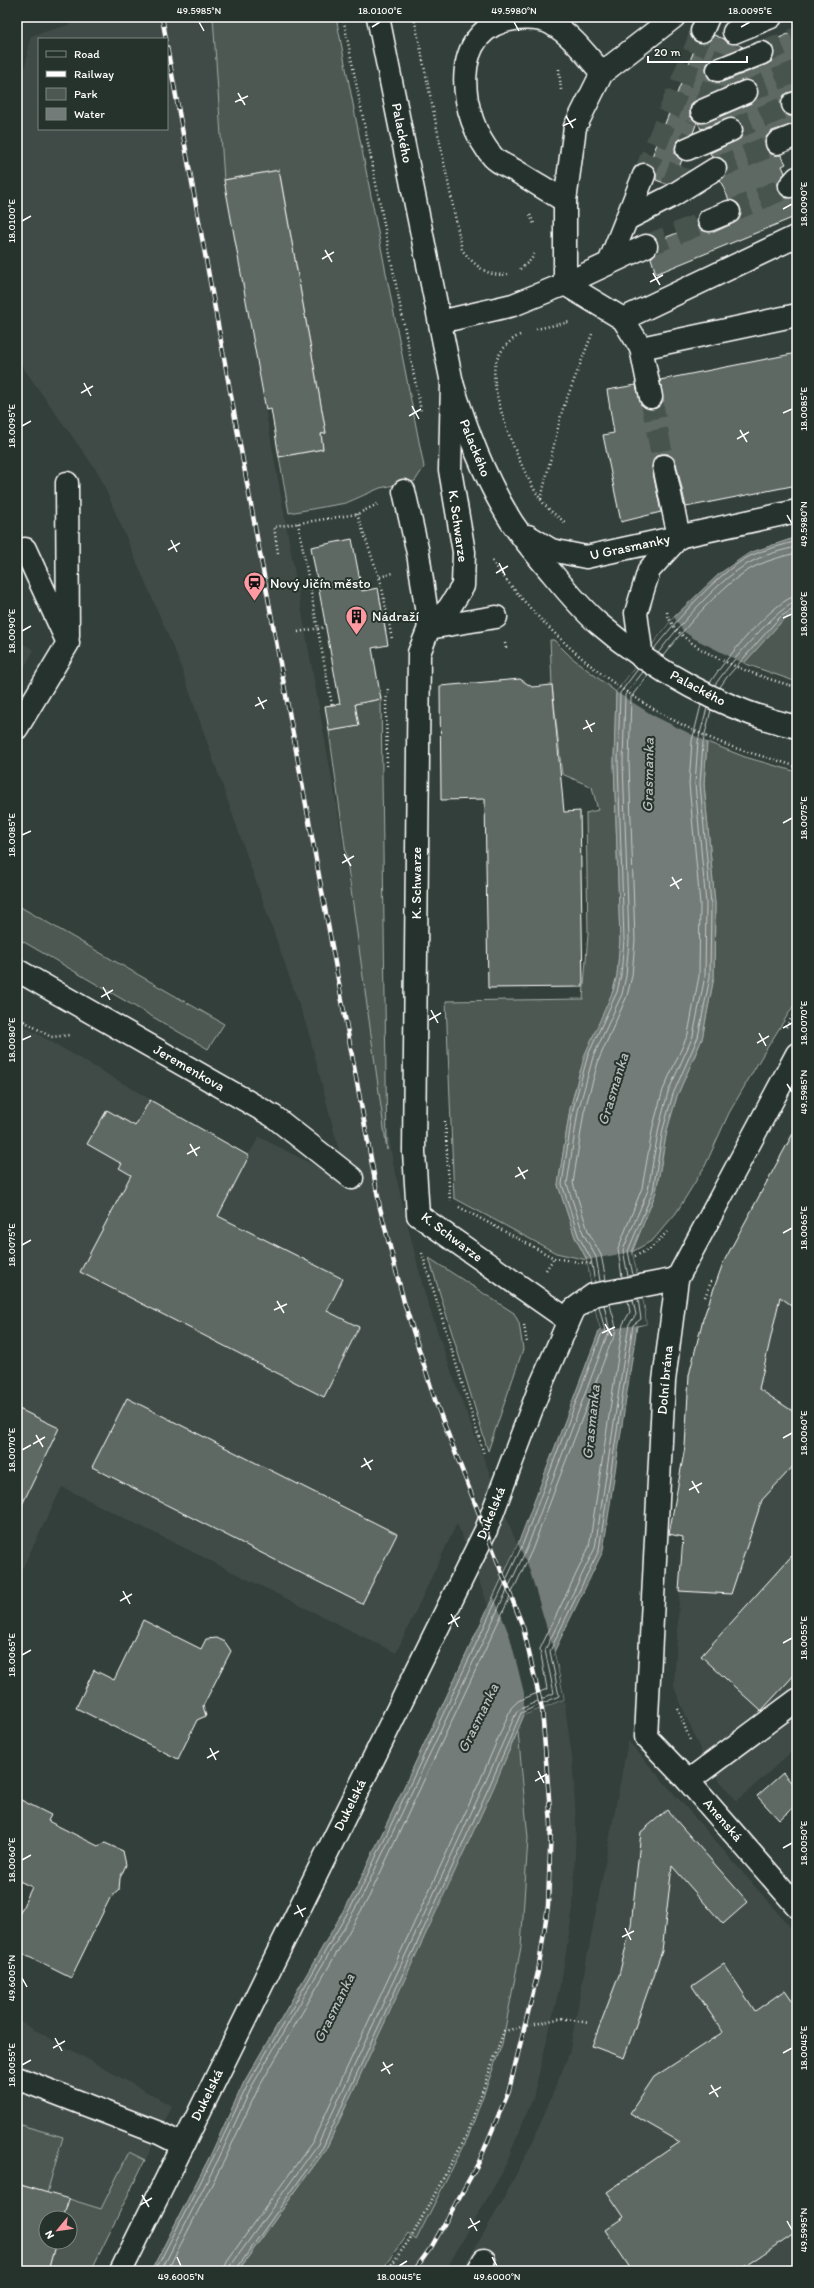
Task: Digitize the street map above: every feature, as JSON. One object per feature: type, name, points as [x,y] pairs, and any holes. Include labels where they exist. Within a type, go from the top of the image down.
[{"type":"street","name":"Palackého","points":[[378,17],[452,383],[467,430],[490,483],[516,529],[556,577],[597,622],[642,658],[735,708],[797,727]]},
{"type":"street","points":[[565,284],[565,201],[575,127],[602,73],[674,17]]},
{"type":"street","points":[[734,30],[771,17]]},
{"type":"street","points":[[565,201],[494,158],[480,140],[470,118],[465,96],[465,72],[470,48],[484,32],[504,20],[528,18],[551,23],[569,36],[602,73]]},
{"type":"street","points":[[718,70],[762,52]]},
{"type":"street","points":[[701,113],[746,92]]},
{"type":"street","points":[[687,149],[731,130]]},
{"type":"street","points":[[777,143],[797,135]]},
{"type":"street","points":[[627,219],[671,192],[715,169]]},
{"type":"street","points":[[609,263],[644,175]]},
{"type":"street","points":[[709,220],[729,212]]},
{"type":"street","points":[[615,314],[795,237],[797,238]]},
{"type":"street","points":[[440,322],[513,305],[565,284],[646,246]]},
{"type":"street","points":[[565,284],[615,314],[641,348],[651,397]]},
{"type":"street","points":[[641,348],[797,315]]},
{"type":"street","name":"K. Schwarze","points":[[452,383],[450,470],[464,552],[463,586],[449,608],[429,628],[419,653],[414,1152],[418,1215],[566,1325]]},
{"type":"street","points":[[664,466],[679,536]]},
{"type":"street","points":[[17,728],[68,643],[67,483]]},
{"type":"street","points":[[404,491],[418,553],[429,628],[496,617]]},
{"type":"street","name":"U Grasmanky","points":[[516,529],[551,550],[586,557],[797,511]]},
{"type":"street","name":"U Grasmanky","points":[[642,658],[636,613],[649,570],[679,536]]},
{"type":"street","points":[[25,549],[68,643]]},
{"type":"street","name":"Jeremenkova","points":[[17,970],[273,1116],[352,1178]]},
{"type":"street","name":"Dolní brána","points":[[646,1737],[664,1382],[677,1279],[797,1054]]},
{"type":"street","points":[[566,1325],[574,1309],[593,1295],[677,1279]]},
{"type":"street","name":"Dukelská","points":[[121,2271],[486,1530],[566,1325]]},
{"type":"street","points":[[695,1775],[797,1700]]},
{"type":"street","name":"Anenská","points":[[646,1737],[695,1775],[797,1906]]},
{"type":"street","points":[[17,2078],[159,2133],[183,2145]]},
{"type":"path","points":[[343,17],[422,414]]},
{"type":"path","points":[[541,500],[562,411],[593,330],[615,314]]},
{"type":"path","points":[[532,330],[568,321],[574,323]]},
{"type":"path","points":[[525,332],[516,336],[501,351],[496,363],[494,376],[503,418],[541,500],[556,516],[573,526]]},
{"type":"path","points":[[278,553],[274,527],[298,522],[357,514],[404,491]]},
{"type":"path","points":[[298,522],[332,705]]},
{"type":"path","points":[[667,609],[674,628],[690,642],[751,673],[797,688]]},
{"type":"path","points":[[382,615],[388,614]]},
{"type":"path","points":[[298,632],[325,627]]},
{"type":"path","points":[[445,1116],[450,1201]]},
{"type":"path","points":[[418,1215],[450,1201]]},
{"type":"path","points":[[450,1201],[554,1258],[588,1265]]},
{"type":"path","points":[[426,1251],[420,1247],[485,1460]]},
{"type":"path","points":[[702,1304],[713,1276]]},
{"type":"path","points":[[524,1322],[528,1349]]},
{"type":"path","points":[[677,1708],[695,1775]]},
{"type":"path","points":[[387,2271],[412,2236],[466,2136],[504,2031],[562,2018],[588,2023]]},
{"type":"shaded area","points":[[95,17],[213,17],[224,180],[338,813],[394,1169],[425,1295],[459,1394],[546,1620],[561,1678],[572,1757],[576,1823],[573,1908],[562,1977],[533,2098],[502,2173],[445,2271],[384,2271],[410,2233],[527,1824],[522,1762],[513,1687],[499,1634],[457,1523],[396,1653],[62,1487],[17,1579],[17,1022],[248,1156],[259,1137],[347,1182],[308,1030],[177,656],[99,474],[17,359],[17,78],[24,73],[31,36]]},
{"type":"shaded area","points":[[17,640],[34,650],[17,680]]},
{"type":"shaded area","points":[[797,1257],[797,1747],[737,1801],[707,1766],[674,1687],[683,1537],[669,1534],[685,1456],[689,1375],[702,1320],[723,1263],[774,1292]]},
{"type":"shaded area","points":[[628,1741],[797,1935],[797,2271],[462,2270],[502,2202],[534,2139],[569,2054]]},
{"type":"shaded area","points":[[17,2020],[172,2106],[91,2271],[17,2271]]},
{"type":"green space","points":[[213,17],[336,17],[424,467],[415,481],[380,488],[346,503],[289,513],[279,457],[323,449],[321,434],[326,433],[280,175],[274,171],[224,180]]},
{"type":"green space","points":[[797,610],[797,682],[743,663],[783,620]]},
{"type":"green space","points":[[550,640],[554,640],[571,657],[616,692],[614,762],[620,940],[617,975],[613,991],[579,1074],[570,1109],[558,1185],[575,1237],[587,1260],[556,1253],[454,1198],[446,1001],[583,999],[588,934],[586,813],[598,810],[592,787],[562,774],[552,685]]},
{"type":"green space","points":[[381,699],[387,1150],[329,731],[358,726],[355,704]]},
{"type":"green space","points":[[707,742],[745,757],[797,772],[797,1000],[729,1113],[705,1166],[676,1213],[653,1240],[632,1252],[656,1192],[667,1130],[677,1096],[702,1039],[714,977],[715,904],[704,784]]},
{"type":"green space","points":[[17,905],[224,1024],[208,1049],[17,938]]},
{"type":"green space","points":[[429,1258],[514,1313],[519,1323],[523,1349],[488,1451]]},
{"type":"green space","points":[[518,1731],[528,1838],[521,1947],[502,2044],[468,2137],[416,2240],[408,2233],[381,2271],[238,2271],[326,2149]]},
{"type":"green space","points":[[17,2124],[63,2137],[47,2193],[17,2184]]},
{"type":"green space","points":[[129,2152],[145,2160],[91,2271],[48,2271],[54,2250],[78,2250],[78,2210],[66,2210],[69,2199],[101,2209]]},
{"type":"water","name":"Grasmanka","points":[[797,537],[797,610],[783,620],[730,679],[720,695],[707,742],[704,784],[715,904],[714,977],[702,1039],[677,1096],[667,1130],[656,1192],[632,1252],[645,1311],[646,1324],[637,1326],[603,1551],[554,1652],[564,1699],[524,1715],[493,1789],[326,2149],[238,2271],[151,2271],[211,2154],[244,2082],[355,1891],[518,1544],[599,1331],[601,1330],[597,1317],[587,1260],[575,1237],[558,1185],[570,1109],[585,1054],[613,991],[617,975],[620,940],[614,762],[616,692],[674,617],[719,574],[749,553]]},
{"type":"pier","points":[[674,617],[683,631],[693,638],[745,664],[721,696],[709,743],[654,716],[616,692]]},
{"type":"pier","points":[[632,1252],[645,1311],[646,1324],[601,1330],[597,1317],[587,1260]]},
{"type":"pier","points":[[518,1544],[529,1568],[554,1652],[564,1699],[524,1715],[524,1693],[510,1637],[494,1597]]},
{"type":"building","points":[[797,30],[797,91],[784,95],[781,107],[789,116],[797,116],[797,123],[772,131],[767,136],[765,142],[769,153],[781,155],[786,164],[782,166],[785,173],[778,183],[778,190],[787,198],[795,197],[797,216],[656,274],[651,258],[656,253],[657,241],[697,225],[702,230],[714,232],[734,223],[741,214],[740,207],[736,202],[729,200],[720,180],[726,175],[726,163],[721,158],[712,157],[710,153],[741,138],[743,132],[742,125],[738,120],[732,118],[701,129],[698,123],[707,122],[751,103],[756,99],[758,93],[757,87],[753,82],[741,81],[692,103],[690,116],[697,122],[693,133],[677,142],[675,154],[682,160],[674,180],[667,184],[656,180],[656,173],[649,164],[697,43],[709,41],[714,35],[743,47],[708,62],[706,68],[710,79],[716,82],[722,82],[772,61],[774,55],[773,48],[768,43]]},
{"type":"building","points":[[279,170],[326,433],[321,434],[323,449],[279,457],[271,409],[266,410],[224,180]]},
{"type":"building","points":[[797,353],[797,485],[686,507],[676,463],[668,454],[661,454],[655,457],[652,468],[661,512],[621,522],[603,435],[614,433],[607,390],[636,385],[641,405],[647,409],[653,409],[660,406],[663,401],[660,380]]},
{"type":"building","name":"Nádraží","points":[[352,539],[362,591],[378,588],[388,645],[372,648],[381,699],[355,704],[359,726],[329,731],[325,706],[340,704],[311,547]]},
{"type":"building","points":[[520,679],[532,687],[552,685],[564,812],[580,811],[583,987],[488,988],[485,799],[441,800],[440,686]]},
{"type":"building","points":[[150,1100],[249,1156],[218,1216],[343,1279],[327,1311],[359,1327],[324,1397],[80,1272],[131,1175],[119,1168],[122,1164],[87,1144],[107,1110],[135,1126]]},
{"type":"building","points":[[797,1126],[797,1309],[780,1297],[759,1389],[797,1414],[797,1462],[762,1500],[731,1594],[679,1591],[683,1537],[669,1534],[685,1447],[689,1375],[703,1319],[723,1263]]},
{"type":"building","points":[[127,1398],[397,1534],[362,1604],[92,1467]]},
{"type":"building","points":[[17,1408],[59,1428],[17,1515]]},
{"type":"building","points":[[797,1550],[797,1672],[761,1711],[701,1656]]},
{"type":"building","points":[[143,1620],[201,1649],[206,1639],[217,1638],[225,1642],[231,1651],[203,1706],[206,1716],[197,1720],[178,1759],[76,1708],[94,1670],[114,1680]]},
{"type":"building","points":[[783,1773],[797,1789],[797,1804],[779,1820],[757,1796]]},
{"type":"building","points":[[17,1798],[51,1815],[48,1821],[98,1846],[105,1843],[123,1851],[126,1865],[120,1878],[119,1890],[110,1898],[71,1978],[17,1951],[17,1919],[32,1887],[17,1880]]},
{"type":"building","points":[[667,1810],[748,1902],[723,1924],[672,1866],[662,1951],[624,2058],[592,2046],[619,1975],[631,1926],[641,1832]]},
{"type":"building","points":[[724,1964],[755,2011],[785,1990],[797,2007],[797,2231],[738,2271],[632,2271],[605,2230],[624,2217],[607,2192],[680,2142],[630,2113],[654,2077],[723,2032],[692,1986]]},
{"type":"building","points":[[17,2184],[69,2199],[66,2210],[38,2210],[38,2250],[54,2250],[48,2271],[17,2271]]},
{"type":"tunnel","points":[[644,175],[702,31]]},
{"type":"tunnel","points":[[762,53],[797,38]]},
{"type":"tunnel","points":[[705,104],[730,42]]},
{"type":"tunnel","points":[[746,92],[797,71]]},
{"type":"tunnel","points":[[731,130],[793,104]]},
{"type":"tunnel","points":[[672,186],[697,124]]},
{"type":"tunnel","points":[[715,169],[777,143]]},
{"type":"tunnel","points":[[729,212],[790,186]]},
{"type":"tunnel","points":[[646,246],[709,220]]},
{"type":"tunnel","points":[[651,397],[664,466]]},
{"type":"railway","points":[[162,17],[166,38]]},
{"type":"railway","points":[[168,52],[380,1208],[404,1302],[436,1403],[523,1627],[542,1709],[551,1824],[548,1906],[538,1972],[509,2090],[479,2162],[432,2246],[414,2271]]},
{"type":"place","name":"Nový Jičín město","points":[[255,602]]},
{"type":"place","name":"Nádraží","points":[[357,636]]}]
